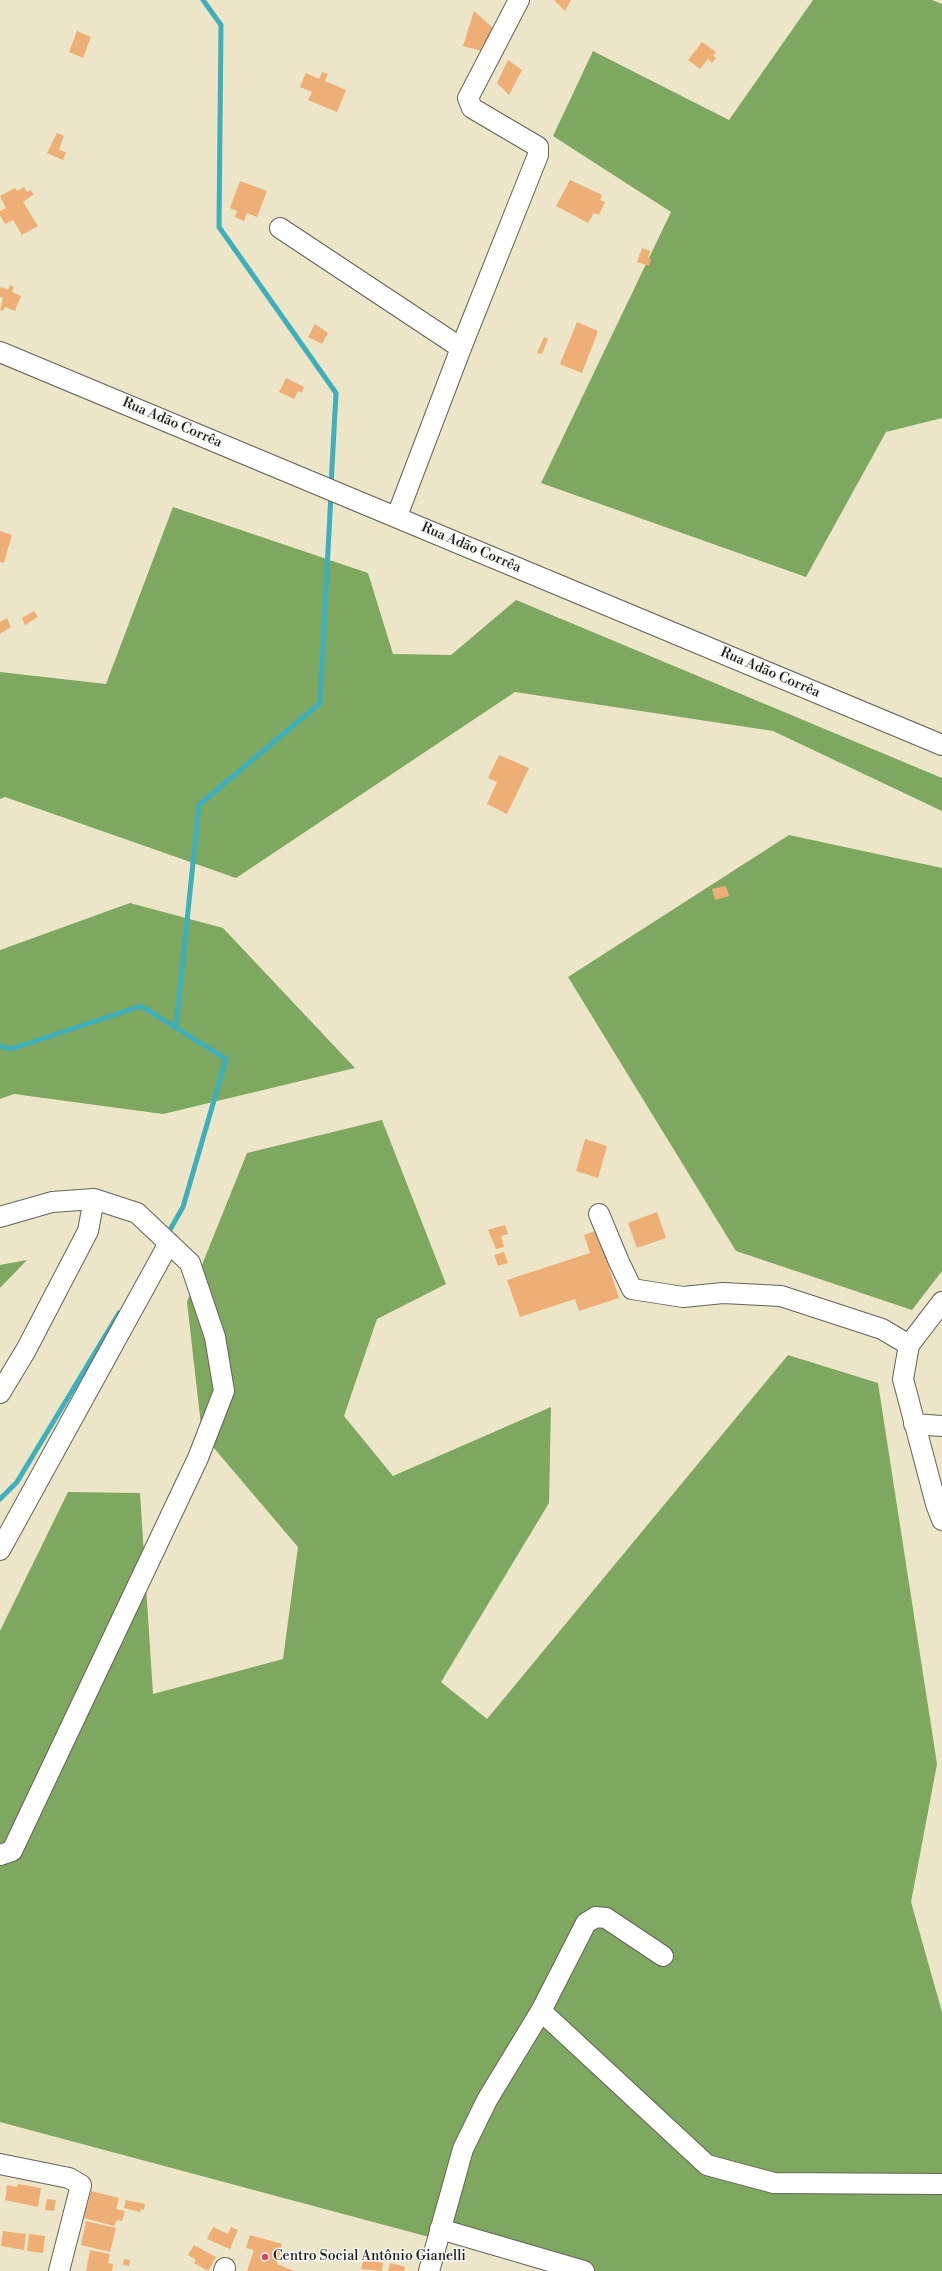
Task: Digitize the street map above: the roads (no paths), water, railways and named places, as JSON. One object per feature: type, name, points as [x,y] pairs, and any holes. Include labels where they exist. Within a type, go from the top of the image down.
[{"type":"street","points":[[397,516],[461,348],[538,155],[538,147],[536,144],[472,108],[468,98],[519,0]]},
{"type":"street","points":[[280,228],[461,348]]},
{"type":"street","name":"Rua Adão Corrêa","points":[[0,352],[397,516],[942,745]]},
{"type":"street","points":[[0,1217],[52,1202],[94,1199],[137,1213],[190,1263],[215,1337],[224,1391],[195,1465],[12,1851],[0,1855]]},
{"type":"street","points":[[0,1393],[26,1350],[88,1231],[94,1199]]},
{"type":"street","points":[[599,1214],[632,1289],[683,1297],[723,1293],[781,1296],[882,1329],[909,1345]]},
{"type":"street","points":[[0,1550],[169,1243]]},
{"type":"street","points":[[942,1302],[909,1345],[903,1379],[936,1504],[942,1520]]},
{"type":"street","points":[[914,1424],[942,1426]]},
{"type":"street","points":[[429,2271],[463,2149],[487,2100],[541,2011],[586,1923],[596,1917],[606,1918],[664,1956]]},
{"type":"street","points":[[541,2011],[706,2165],[774,2183],[942,2184]]},
{"type":"street","points":[[0,2164],[68,2178],[81,2185],[59,2271]]},
{"type":"street","points":[[440,2229],[584,2271]]},
{"type":"waterway","points":[[203,0],[221,25],[219,227],[336,393],[331,486]]},
{"type":"waterway","points":[[176,1027],[199,805],[320,703],[331,494]]},
{"type":"waterway","points":[[0,1046],[11,1049],[141,1006],[226,1059],[183,1207],[167,1235]]},
{"type":"waterway","points":[[0,1499],[17,1482],[119,1313]]},
{"type":"place","name":"Centro Social Antônio Gianelli","points":[[265,2257]]}]
